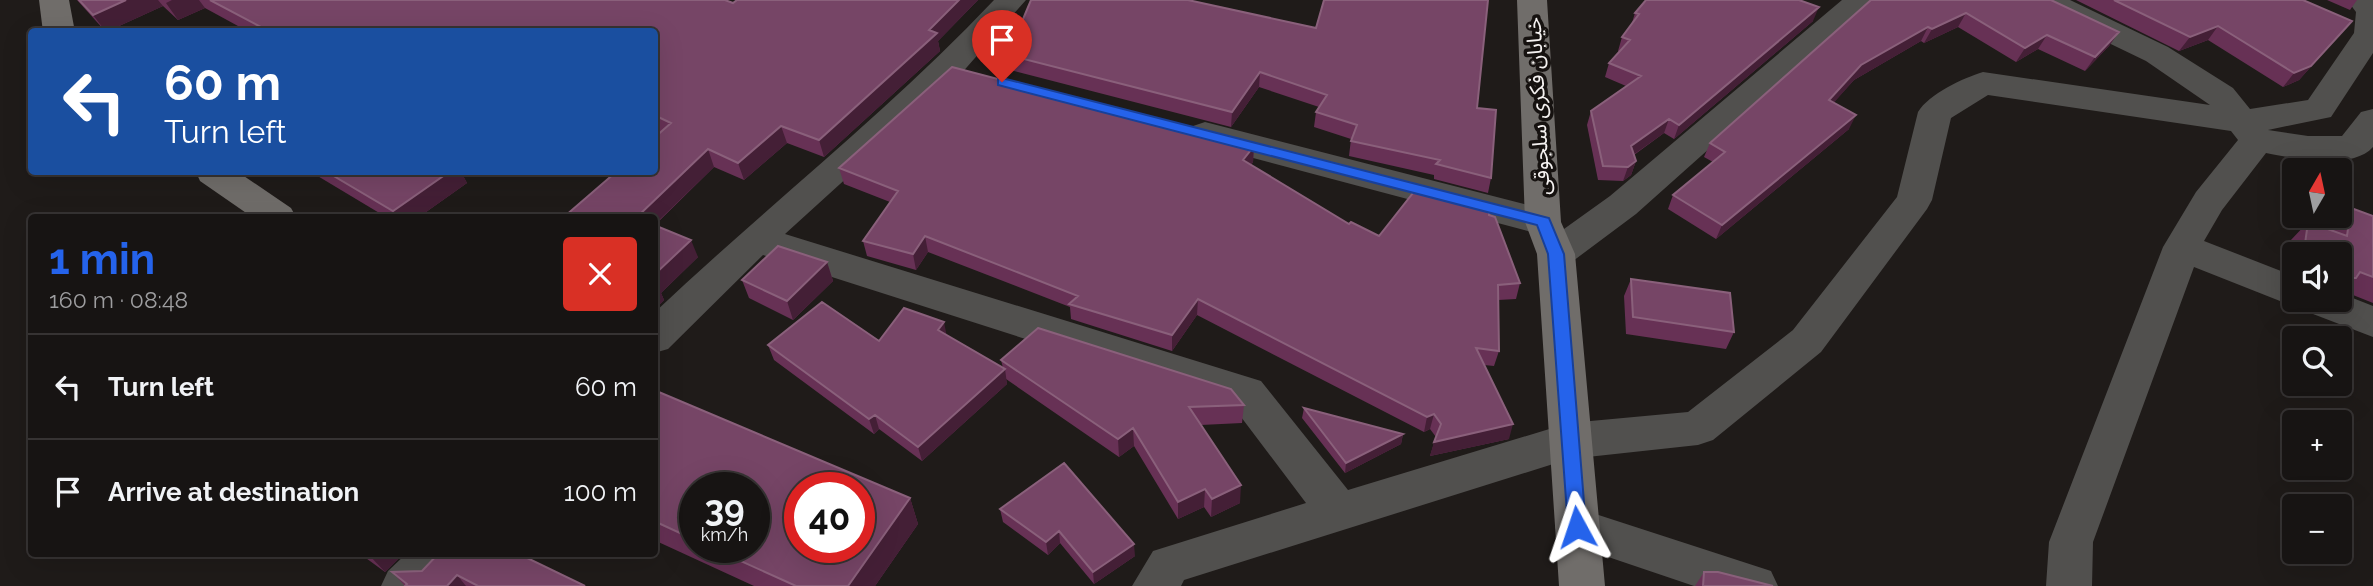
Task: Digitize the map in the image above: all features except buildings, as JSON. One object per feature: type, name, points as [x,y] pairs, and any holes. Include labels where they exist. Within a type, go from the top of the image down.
[{"type":"street","points":[[658,334],[756,239],[948,68],[1012,0]]},
{"type":"street","name":"خیابان فکری سلجوقی","points":[[1532,0],[1550,238],[1582,586]]},
{"type":"street","points":[[1178,127],[1550,238],[1623,205],[1861,0]]},
{"type":"street","points":[[2045,0],[2157,54],[2221,96],[2249,131]]},
{"type":"street","points":[[2069,586],[2071,542],[2182,247],[2249,131],[2283,117],[2319,109],[2359,18]]},
{"type":"street","points":[[948,68],[989,79]]},
{"type":"street","points":[[1155,586],[1169,565],[1569,441],[1698,428],[1807,341],[1914,200],[1935,112],[1983,83],[2249,131],[2321,148],[2368,137]]},
{"type":"street","points":[[217,175],[274,214]]},
{"type":"street","points":[[756,239],[1246,393],[1339,512]]},
{"type":"street","points":[[2182,247],[2282,286]]},
{"type":"street","points":[[2347,312],[2373,322]]},
{"type":"street","points":[[1577,527],[1755,586]]},
{"type":"street","points":[[404,586],[433,557]]},
{"type":"route","points":[[1002,82],[1543,222],[1556,254],[1577,527]]}]
